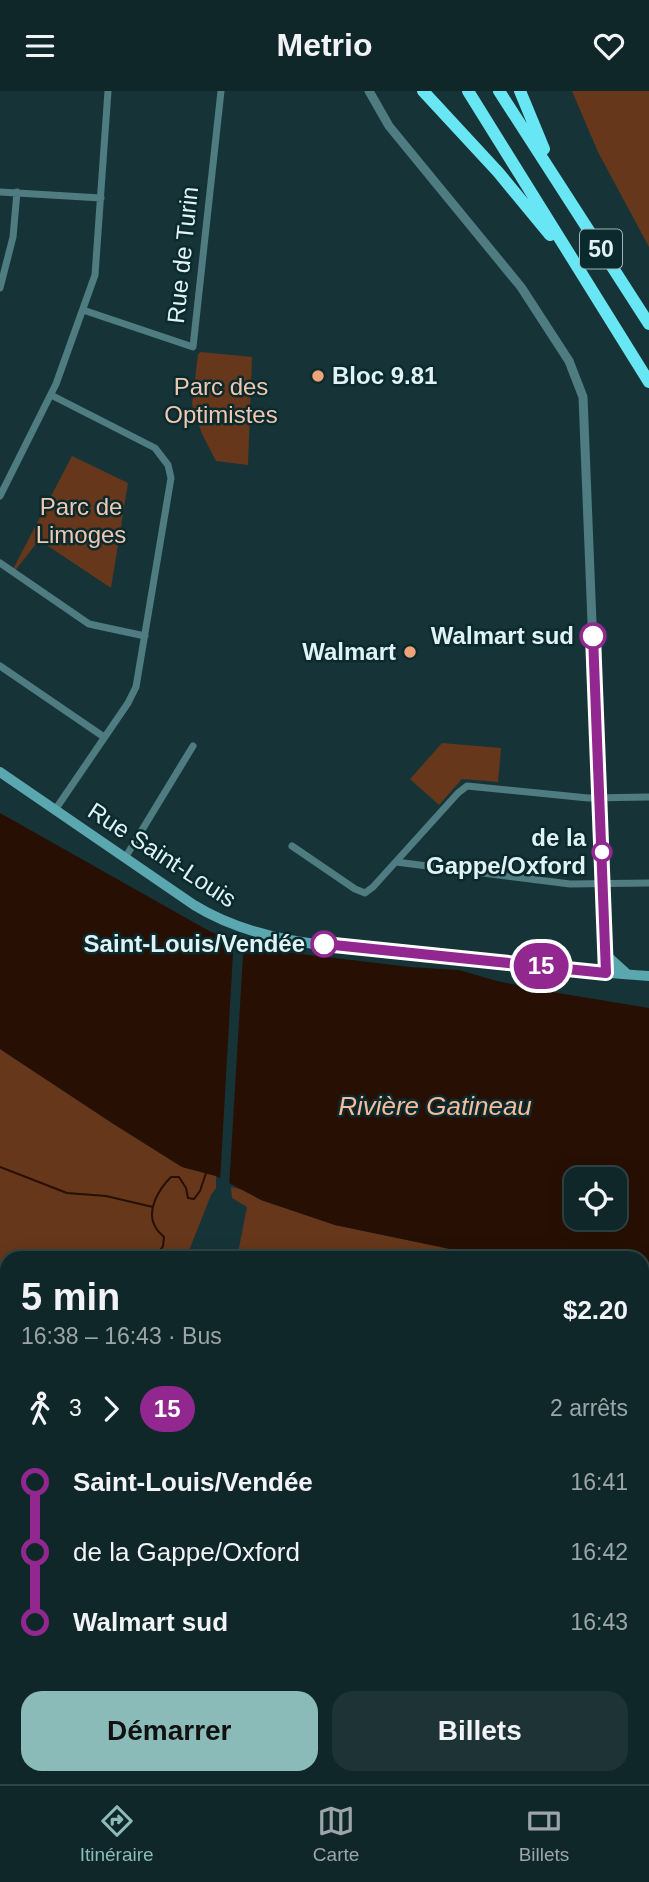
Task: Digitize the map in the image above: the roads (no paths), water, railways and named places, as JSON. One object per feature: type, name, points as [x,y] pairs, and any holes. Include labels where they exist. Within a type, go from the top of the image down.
[{"type":"highway","points":[[423,91],[498,172],[577,268]]},
{"type":"highway","name":"50","points":[[468,91],[649,382]]},
{"type":"highway","name":"50","points":[[499,91],[649,324]]},
{"type":"highway","points":[[520,91],[553,174]]},
{"type":"main road","name":"Rue Saint-Louis","points":[[0,772],[211,915],[232,925],[263,934],[314,943],[649,976]]},
{"type":"main road","points":[[606,955],[627,974]]},
{"type":"street","points":[[0,496],[51,395],[96,269],[108,91]]},
{"type":"street","points":[[369,91],[390,126],[515,279],[562,350],[579,383],[586,420],[606,973]]},
{"type":"street","name":"Rue de Turin","points":[[83,310],[193,347],[220,92]]},
{"type":"street","points":[[0,192],[101,198]]},
{"type":"street","points":[[0,288],[13,237],[17,192]]},
{"type":"street","points":[[51,395],[160,453],[168,465],[170,485],[136,687],[128,703],[55,810]]},
{"type":"street","points":[[0,563],[89,624],[145,636]]},
{"type":"street","points":[[0,666],[104,737]]},
{"type":"street","points":[[125,858],[192,746]]},
{"type":"street","points":[[292,846],[360,892],[370,891],[467,786],[600,797],[649,797]]},
{"type":"street","points":[[396,862],[570,884],[649,883]]},
{"type":"water","name":"Rivière Gatineau","points":[[0,813],[211,932],[268,950],[410,967],[459,970],[546,991],[649,1008],[649,1251],[459,1251],[335,1225],[261,1200],[216,1176],[182,1167],[0,1049]]},
{"type":"waterway","points":[[0,1167],[67,1193],[106,1196],[153,1207]]},
{"type":"waterway","points":[[160,1251],[164,1237],[156,1228],[152,1215],[158,1194],[171,1177],[179,1177],[186,1188],[188,1198],[194,1199],[206,1173]]},
{"type":"place","name":"Bloc 9.81","points":[[318,376]]},
{"type":"place","name":"Walmart sud","points":[[593,636]]},
{"type":"place","name":"Walmart","points":[[410,652]]},
{"type":"place","name":"de la Gappe/Oxford","points":[[602,852]]},
{"type":"place","name":"Saint-Louis/Vendée","points":[[324,944]]},
{"type":"park label","name":"Parc des Optimistes","points":[[221,401]]},
{"type":"park label","name":"Parc de Limoges","points":[[81,521]]}]
